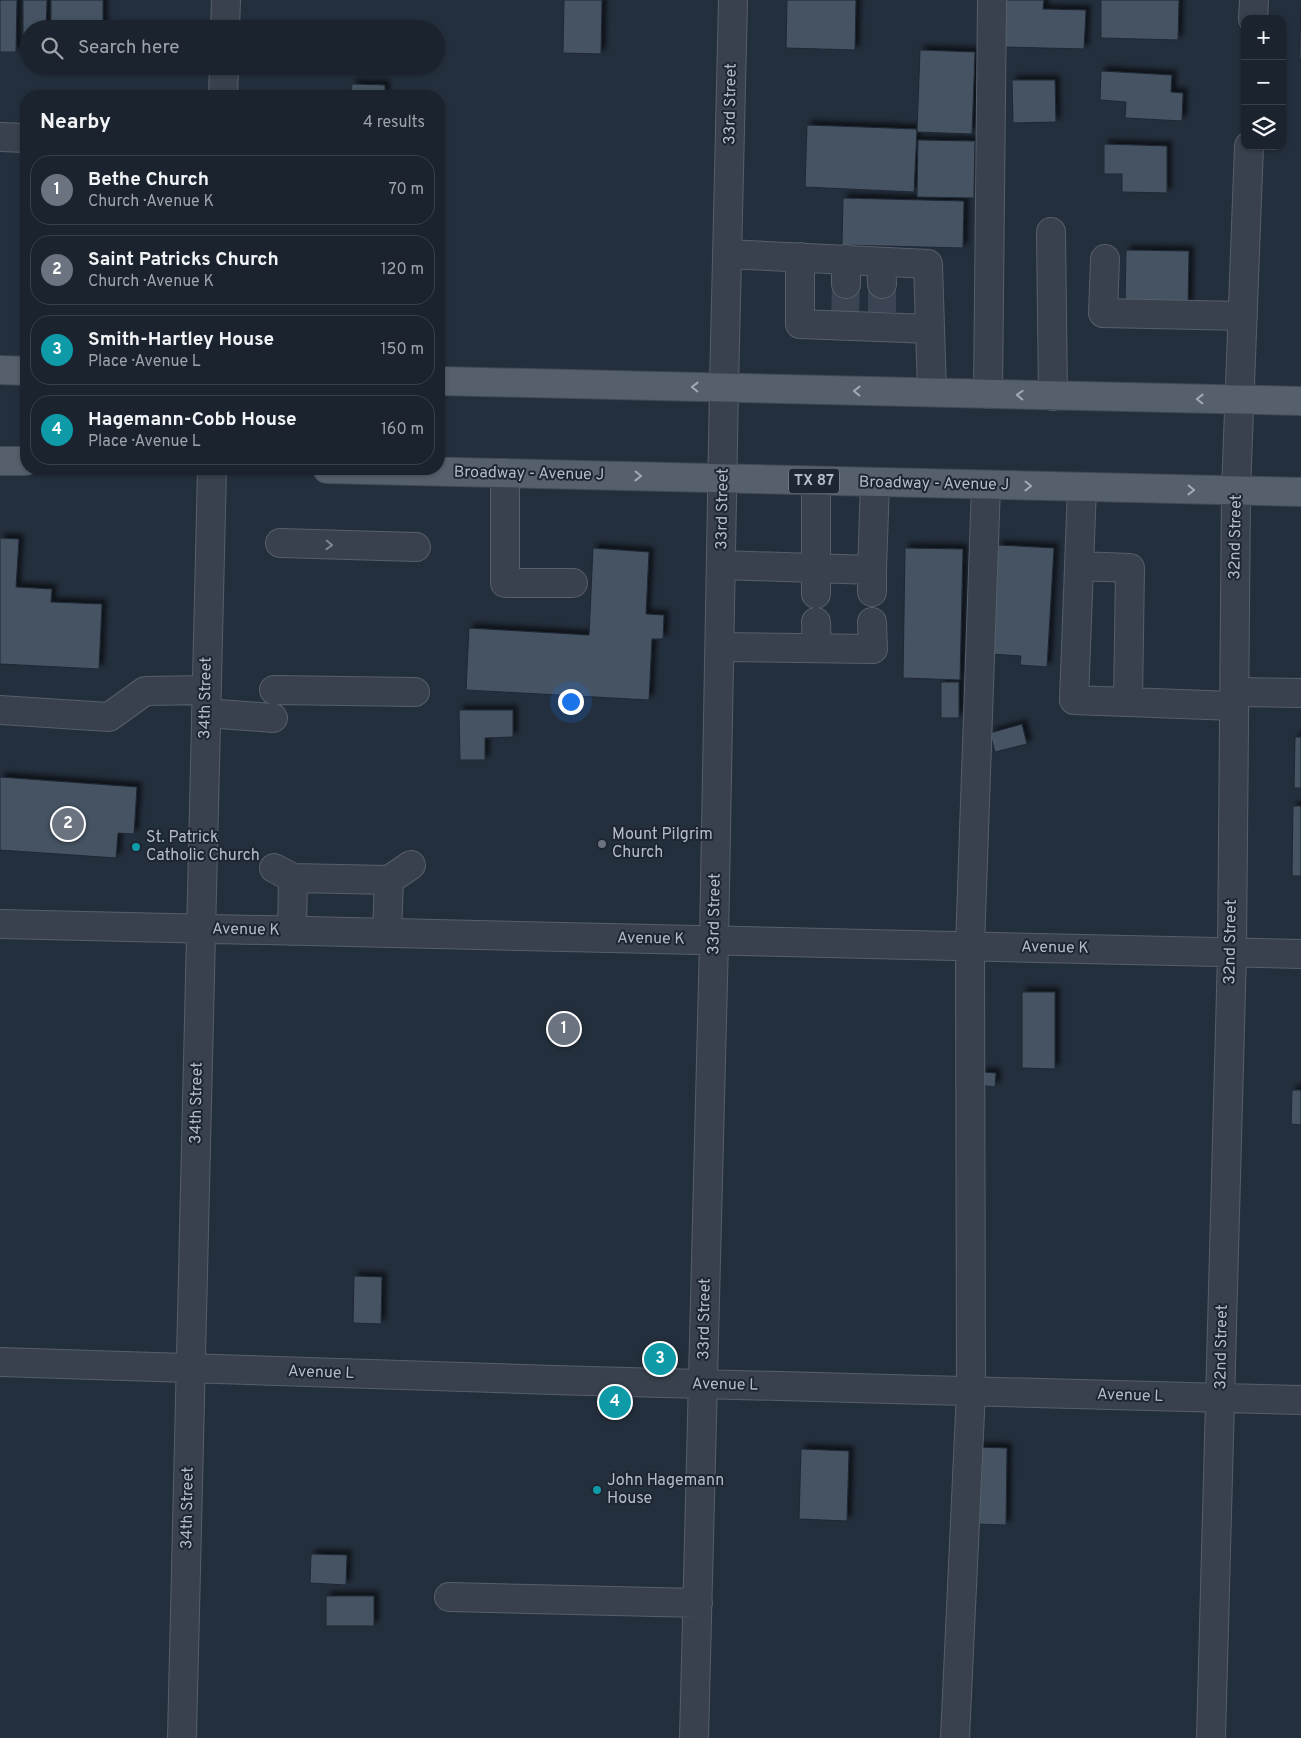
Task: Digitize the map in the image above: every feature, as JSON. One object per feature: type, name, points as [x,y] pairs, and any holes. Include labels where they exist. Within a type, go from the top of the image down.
[{"type":"main road","points":[[0,370],[20,371]]},
{"type":"main road","points":[[445,380],[1301,401]]},
{"type":"main road","points":[[0,461],[20,461]]},
{"type":"main road","name":"Broadway - Avenue J","points":[[445,472],[1301,492]]},
{"type":"street","points":[[225,20],[226,0]]},
{"type":"street","name":"33rd Street","points":[[694,1738],[704,1384],[724,478],[724,387],[734,0]]},
{"type":"street","points":[[988,394],[992,0]]},
{"type":"street","points":[[1253,15],[1254,0]]},
{"type":"street","points":[[223,90],[224,75]]},
{"type":"street","points":[[0,137],[20,138]]},
{"type":"street","name":"32nd Street","points":[[1211,1738],[1232,953],[1236,491],[1249,150]]},
{"type":"street","points":[[1051,232],[1053,396]]},
{"type":"street","points":[[727,254],[800,257],[846,272],[882,273],[928,264],[932,392]]},
{"type":"street","points":[[800,257],[800,324],[882,323],[930,329]]},
{"type":"street","points":[[1105,260],[1103,313],[1243,316]]},
{"type":"street","points":[[505,473],[506,582],[574,583]]},
{"type":"street","name":"34th Street","points":[[182,1738],[212,475]]},
{"type":"street","points":[[815,581],[816,481]]},
{"type":"street","points":[[722,565],[815,581],[872,581],[875,482]]},
{"type":"street","points":[[955,1738],[971,1392],[970,946],[986,485]]},
{"type":"street","points":[[1082,487],[1074,700],[1128,702],[1234,699],[1301,693]]},
{"type":"street","points":[[280,543],[416,547]]},
{"type":"street","points":[[1079,566],[1130,568],[1128,702]]},
{"type":"street","points":[[720,647],[816,635],[872,649],[872,622]]},
{"type":"street","points":[[274,690],[415,692]]},
{"type":"street","points":[[0,710],[109,717],[145,691],[206,701],[272,718]]},
{"type":"street","points":[[292,931],[284,873],[400,873],[387,933]]},
{"type":"street","name":"Avenue K","points":[[0,924],[1301,954]]},
{"type":"street","name":"Avenue L","points":[[0,1362],[971,1392],[1301,1400]]},
{"type":"street","points":[[449,1597],[698,1603]]},
{"type":"building","points":[[0,0],[17,0],[16,52],[0,52]]},
{"type":"building","points":[[23,0],[47,0],[46,20],[23,20]]},
{"type":"building","points":[[51,0],[103,0],[103,20],[51,20]]},
{"type":"building","points":[[564,0],[602,0],[601,54],[563,53]]},
{"type":"building","points":[[787,0],[856,0],[855,50],[786,48]]},
{"type":"building","points":[[1006,0],[1044,0],[1043,9],[1086,10],[1084,49],[1005,47]]},
{"type":"building","points":[[1101,0],[1179,0],[1178,40],[1101,38]]},
{"type":"building","points":[[1301,7],[1301,59],[1299,59]]},
{"type":"building","points":[[920,50],[975,52],[972,134],[917,132]]},
{"type":"building","points":[[1101,71],[1172,75],[1171,92],[1183,93],[1182,121],[1125,118],[1126,102],[1100,100]]},
{"type":"building","points":[[1012,80],[1055,80],[1056,122],[1013,123]]},
{"type":"building","points":[[352,84],[385,85],[385,90],[352,90]]},
{"type":"building","points":[[807,125],[917,129],[914,192],[805,187]]},
{"type":"building","points":[[918,140],[975,141],[974,198],[917,197]]},
{"type":"building","points":[[1104,144],[1167,146],[1167,193],[1122,192],[1122,174],[1104,174]]},
{"type":"building","points":[[843,198],[964,201],[963,248],[842,245]]},
{"type":"building","points":[[1126,250],[1189,251],[1188,306],[1125,304]]},
{"type":"building","points":[[0,538],[19,539],[16,587],[52,589],[51,602],[102,604],[99,669],[0,664]]},
{"type":"building","points":[[998,545],[1054,548],[1047,667],[1020,665],[1021,656],[991,654]]},
{"type":"building","points":[[593,548],[649,552],[646,614],[664,615],[663,639],[652,639],[649,700],[466,690],[469,628],[589,635]]},
{"type":"building","points":[[905,548],[963,549],[960,680],[903,678]]},
{"type":"building","points":[[941,682],[959,682],[959,718],[941,718]]},
{"type":"building","points":[[459,710],[513,710],[513,737],[485,738],[485,760],[460,760]]},
{"type":"building","points":[[1022,724],[1027,744],[995,752],[990,733]]},
{"type":"building","points":[[1295,737],[1301,737],[1301,788],[1294,788]]},
{"type":"building","points":[[0,777],[137,787],[134,834],[118,833],[116,858],[0,850]]},
{"type":"building","points":[[1293,806],[1301,806],[1301,876],[1292,876]]},
{"type":"building","points":[[1022,992],[1055,992],[1055,1069],[1022,1068]]},
{"type":"building","points":[[981,1072],[996,1073],[995,1087],[980,1085]]},
{"type":"building","points":[[1292,1090],[1301,1090],[1301,1125],[1291,1124]]},
{"type":"building","points":[[354,1276],[382,1277],[381,1324],[353,1323]]},
{"type":"building","points":[[975,1447],[1007,1448],[1006,1525],[973,1524]]},
{"type":"building","points":[[801,1449],[849,1451],[847,1521],[799,1519]]},
{"type":"building","points":[[311,1554],[347,1555],[346,1585],[310,1583]]},
{"type":"building","points":[[326,1596],[374,1596],[374,1626],[326,1626]]},
{"type":"tunnel","points":[[845,318],[846,284]]},
{"type":"tunnel","points":[[882,284],[882,319]]},
{"type":"place","name":"Saint Patricks Church","points":[[68,824]]},
{"type":"place","name":"Mount Pilgrim Church","points":[[602,844]]},
{"type":"place","name":"St. Patrick Catholic Church","points":[[136,847]]},
{"type":"place","name":"Bethe Church","points":[[564,1029]]},
{"type":"place","name":"Smith-Hartley House","points":[[660,1359]]},
{"type":"place","name":"Hagemann-Cobb House","points":[[615,1402]]},
{"type":"place","name":"John Hagemann House","points":[[597,1490]]}]
